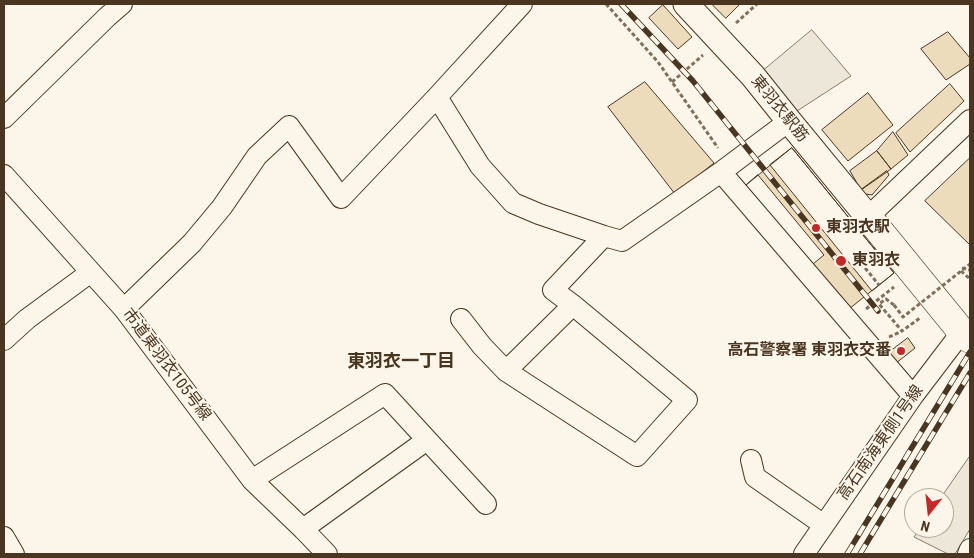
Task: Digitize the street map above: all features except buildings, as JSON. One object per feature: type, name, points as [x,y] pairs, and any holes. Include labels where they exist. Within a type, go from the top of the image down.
[{"type":"main road","points":[[868,217],[966,336]]},
{"type":"street","points":[[124,309],[192,242],[222,207],[257,156],[289,126],[341,198],[522,4]]},
{"type":"street","name":"東羽衣駅筋","points":[[686,4],[711,46],[754,76],[868,217]]},
{"type":"street","points":[[4,118],[109,7]]},
{"type":"street","points":[[437,97],[480,166],[513,203],[538,214],[622,241],[721,172],[789,121]]},
{"type":"street","points":[[868,217],[970,120]]},
{"type":"street","points":[[721,172],[913,396]]},
{"type":"street","name":"市道東羽衣105号線","points":[[4,175],[124,309],[252,480],[327,554]]},
{"type":"street","points":[[461,319],[482,346],[506,371],[636,456],[687,400],[573,304],[552,290],[604,236]]},
{"type":"street","points":[[4,340],[27,319],[91,272]]},
{"type":"street","points":[[506,371],[573,304]]},
{"type":"street","name":"高石南海東側1号線","points":[[804,554],[913,396],[966,336]]},
{"type":"street","points":[[252,480],[385,394],[486,504]]},
{"type":"street","points":[[303,529],[427,440]]},
{"type":"street","points":[[751,460],[755,477],[824,525]]},
{"type":"street","points":[[4,537],[14,554]]},
{"type":"street","points":[[968,554],[970,550]]},
{"type":"path","points":[[606,4],[658,62],[723,155],[721,172]]},
{"type":"path","points":[[672,82],[756,4]]},
{"type":"path","points":[[861,263],[879,285]]},
{"type":"path","points":[[886,293],[903,317],[970,264]]},
{"type":"path","points":[[962,270],[970,270]]},
{"type":"path","points":[[962,270],[970,280]]},
{"type":"path","points":[[864,310],[896,285]]},
{"type":"shaded area","points":[[812,30],[851,76],[797,111],[764,70]]},
{"type":"shaded area","points":[[970,456],[970,529],[955,554],[948,554],[916,538],[954,538],[954,488],[948,488]]},
{"type":"railway","points":[[621,4],[693,81],[878,311]]},
{"type":"railway","points":[[847,554],[970,352]]},
{"type":"railway","points":[[860,554],[970,373]]},
{"type":"place","name":"東羽衣駅","points":[[816,228]]},
{"type":"place","name":"東羽衣","points":[[841,261]]},
{"type":"place","name":"高石警察署 東羽衣交番","points":[[901,351]]},
{"type":"district","name":"東羽衣一丁目","points":[[401,362]]}]
